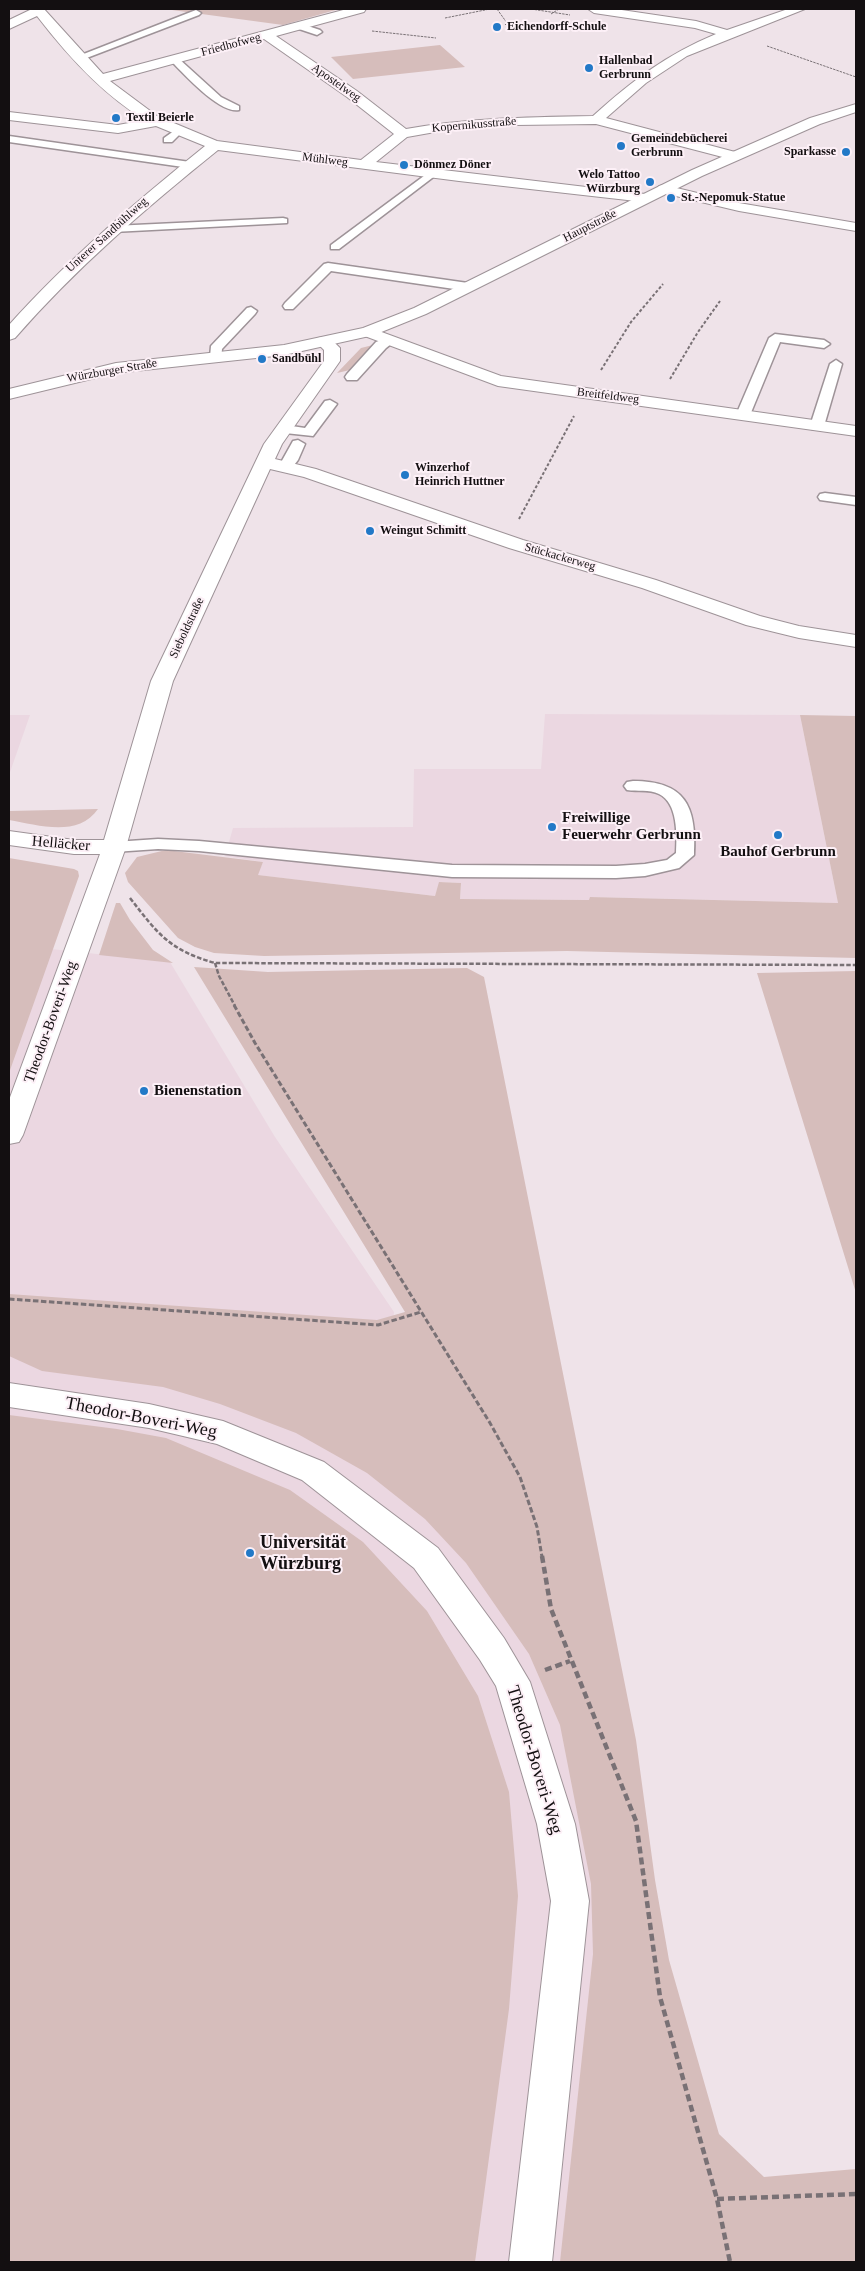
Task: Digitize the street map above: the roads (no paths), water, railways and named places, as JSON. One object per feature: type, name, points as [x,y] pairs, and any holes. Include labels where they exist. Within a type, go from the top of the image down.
[{"type":"street","points":[[9,25],[38,9]]},
{"type":"street","name":"Mühlweg","points":[[38,9],[101,79],[173,136],[215,145],[432,174],[645,198]]},
{"type":"street","name":"Friedhofweg","points":[[101,79],[360,9]]},
{"type":"street","points":[[594,9],[696,25],[729,34]]},
{"type":"street","points":[[596,120],[648,75],[676,57],[729,34],[798,9]]},
{"type":"street","name":"Apostelweg","points":[[267,35],[352,94],[403,134]]},
{"type":"street","name":"Hauptstraße","points":[[324,342],[368,332],[420,311],[645,198],[734,156],[815,121],[856,108]]},
{"type":"street","points":[[9,116],[118,129],[157,122]]},
{"type":"street","name":"Kopernikusstraße","points":[[364,164],[403,134],[452,125],[506,121],[596,120],[734,156]]},
{"type":"street","name":"Unterer Sandbühlweg","points":[[9,335],[44,294],[113,229],[215,145]]},
{"type":"street","points":[[664,189],[739,207],[856,227]]},
{"type":"street","name":"Breitfeldweg","points":[[368,332],[498,380],[856,431]]},
{"type":"street","name":"Würzburger Straße","points":[[9,394],[116,368],[284,350],[324,342]]},
{"type":"street","name":"Sieboldstraße","points":[[82,937],[114,847],[138,758],[162,681],[246,497],[266,462],[273,444],[285,430],[332,361],[332,348],[324,342]]},
{"type":"street","name":"Stückackerweg","points":[[266,462],[286,466],[507,541],[649,584],[753,621],[800,632],[856,641]]},
{"type":"street","name":"Helläcker","points":[[9,838],[74,847],[114,847]]},
{"type":"street","name":"Theodor-Boveri-Weg","points":[[9,1135],[82,937]]},
{"type":"street","name":"Theodor-Boveri-Weg","points":[[9,1395],[149,1416],[223,1433],[312,1471],[426,1558],[492,1649],[512,1682],[554,1815],[570,1901],[530,2262]]},
{"type":"lane","points":[[81,58],[196,14]]},
{"type":"lane","points":[[299,26],[317,32]]},
{"type":"lane","points":[[175,60],[217,99],[235,108]]},
{"type":"lane","points":[[9,138],[190,165]]},
{"type":"lane","points":[[336,246],[432,174]]},
{"type":"lane","points":[[113,229],[283,221]]},
{"type":"lane","points":[[289,306],[328,267],[468,287]]},
{"type":"lane","points":[[216,357],[216,349],[252,311]]},
{"type":"lane","points":[[742,415],[775,338],[824,344]]},
{"type":"lane","points":[[352,377],[381,345],[389,341]]},
{"type":"lane","points":[[817,426],[836,364]]},
{"type":"lane","points":[[285,430],[308,434],[330,404]]},
{"type":"lane","points":[[286,466],[298,444]]},
{"type":"lane","points":[[825,496],[856,501]]},
{"type":"lane","points":[[114,847],[158,844],[199,846],[452,871],[616,872],[645,870],[673,864],[685,855],[686,841],[682,817],[674,797],[665,790],[633,786]]},
{"type":"place","name":"Eichendorff-Schule","points":[[497,27]]},
{"type":"place","name":"Hallenbad Gerbrunn","points":[[589,68]]},
{"type":"place","name":"Textil Beierle","points":[[116,118]]},
{"type":"place","name":"Gemeindebücherei Gerbrunn","points":[[621,146]]},
{"type":"place","name":"Sparkasse","points":[[846,152]]},
{"type":"place","name":"Dönmez Döner","points":[[404,165]]},
{"type":"place","name":"Welo Tattoo Würzburg","points":[[650,182]]},
{"type":"place","name":"St.-Nepomuk-Statue","points":[[671,198]]},
{"type":"place","name":"Sandbühl","points":[[262,359]]},
{"type":"place","name":"Winzerhof Heinrich Huttner","points":[[405,475]]},
{"type":"place","name":"Weingut Schmitt","points":[[370,531]]},
{"type":"place","name":"Freiwillige Feuerwehr Gerbrunn","points":[[552,827]]},
{"type":"place","name":"Bauhof Gerbrunn","points":[[778,835]]},
{"type":"place","name":"Bienenstation","points":[[144,1091]]},
{"type":"place","name":"Universität Würzburg","points":[[250,1553]]}]
